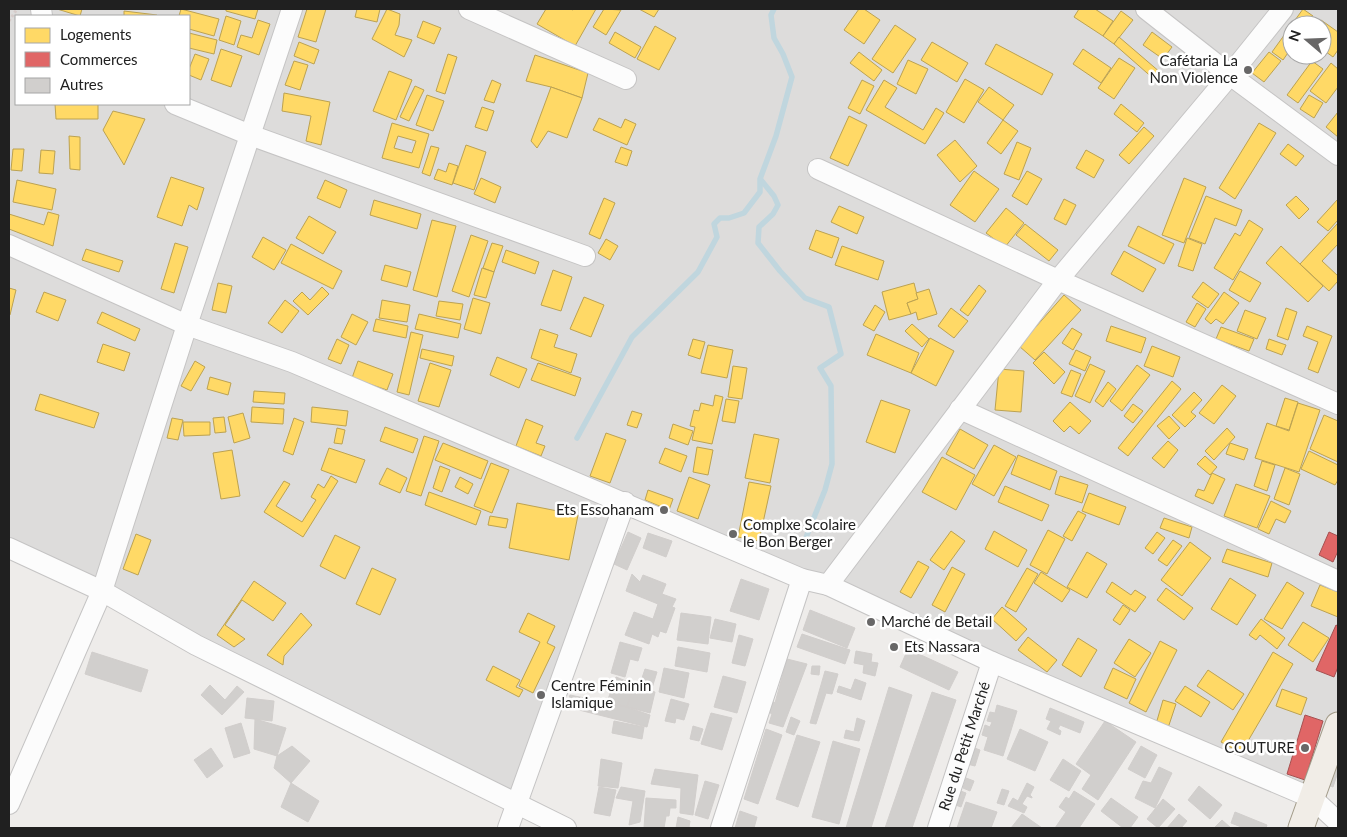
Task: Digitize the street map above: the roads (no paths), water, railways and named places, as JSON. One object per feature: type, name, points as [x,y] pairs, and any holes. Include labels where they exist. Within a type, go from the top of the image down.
[{"type":"main road","points":[[1301,828],[1338,725]]},
{"type":"street","points":[[9,804],[102,591],[187,325],[292,9]]},
{"type":"street","points":[[469,9],[626,79]]},
{"type":"street","points":[[1146,9],[1230,75],[1338,155]]},
{"type":"street","points":[[828,585],[1058,280],[1230,75],[1282,9]]},
{"type":"street","points":[[177,105],[250,135],[584,256]]},
{"type":"street","points":[[818,169],[1058,280],[1338,404]]},
{"type":"street","points":[[9,245],[187,325],[292,362],[625,502],[802,579],[828,585],[992,662],[1312,798],[1338,822]]},
{"type":"street","points":[[960,409],[1338,581]]},
{"type":"street","points":[[508,828],[625,502]]},
{"type":"street","points":[[9,548],[102,591],[196,645],[566,828]]},
{"type":"street","points":[[721,828],[802,579]]},
{"type":"street","name":"Rue du Petit Marché","points":[[938,828],[992,662]]},
{"type":"waterway","points":[[577,438],[632,337],[698,272],[717,237],[714,224],[720,218],[729,218],[744,213],[760,192],[760,179],[776,136],[792,77],[774,38],[771,15],[774,9]]},
{"type":"waterway","points":[[761,180],[774,196],[778,205],[773,214],[759,227],[758,243],[805,298],[829,307],[841,354],[820,368],[831,386],[832,464],[825,490],[805,540]]},
{"type":"place","name":"Cafétaria La Non Violence","points":[[1248,70]]},
{"type":"place","name":"Ets Essohanam","points":[[664,510]]},
{"type":"place","name":"Complxe Scolaire le Bon Berger","points":[[733,534]]},
{"type":"place","name":"Marché de Betail","points":[[871,622]]},
{"type":"place","name":"Ets Nassara","points":[[894,647]]},
{"type":"place","name":"Centre Féminin Islamique","points":[[541,695]]},
{"type":"place","name":"COUTURE","points":[[1305,748]]}]
